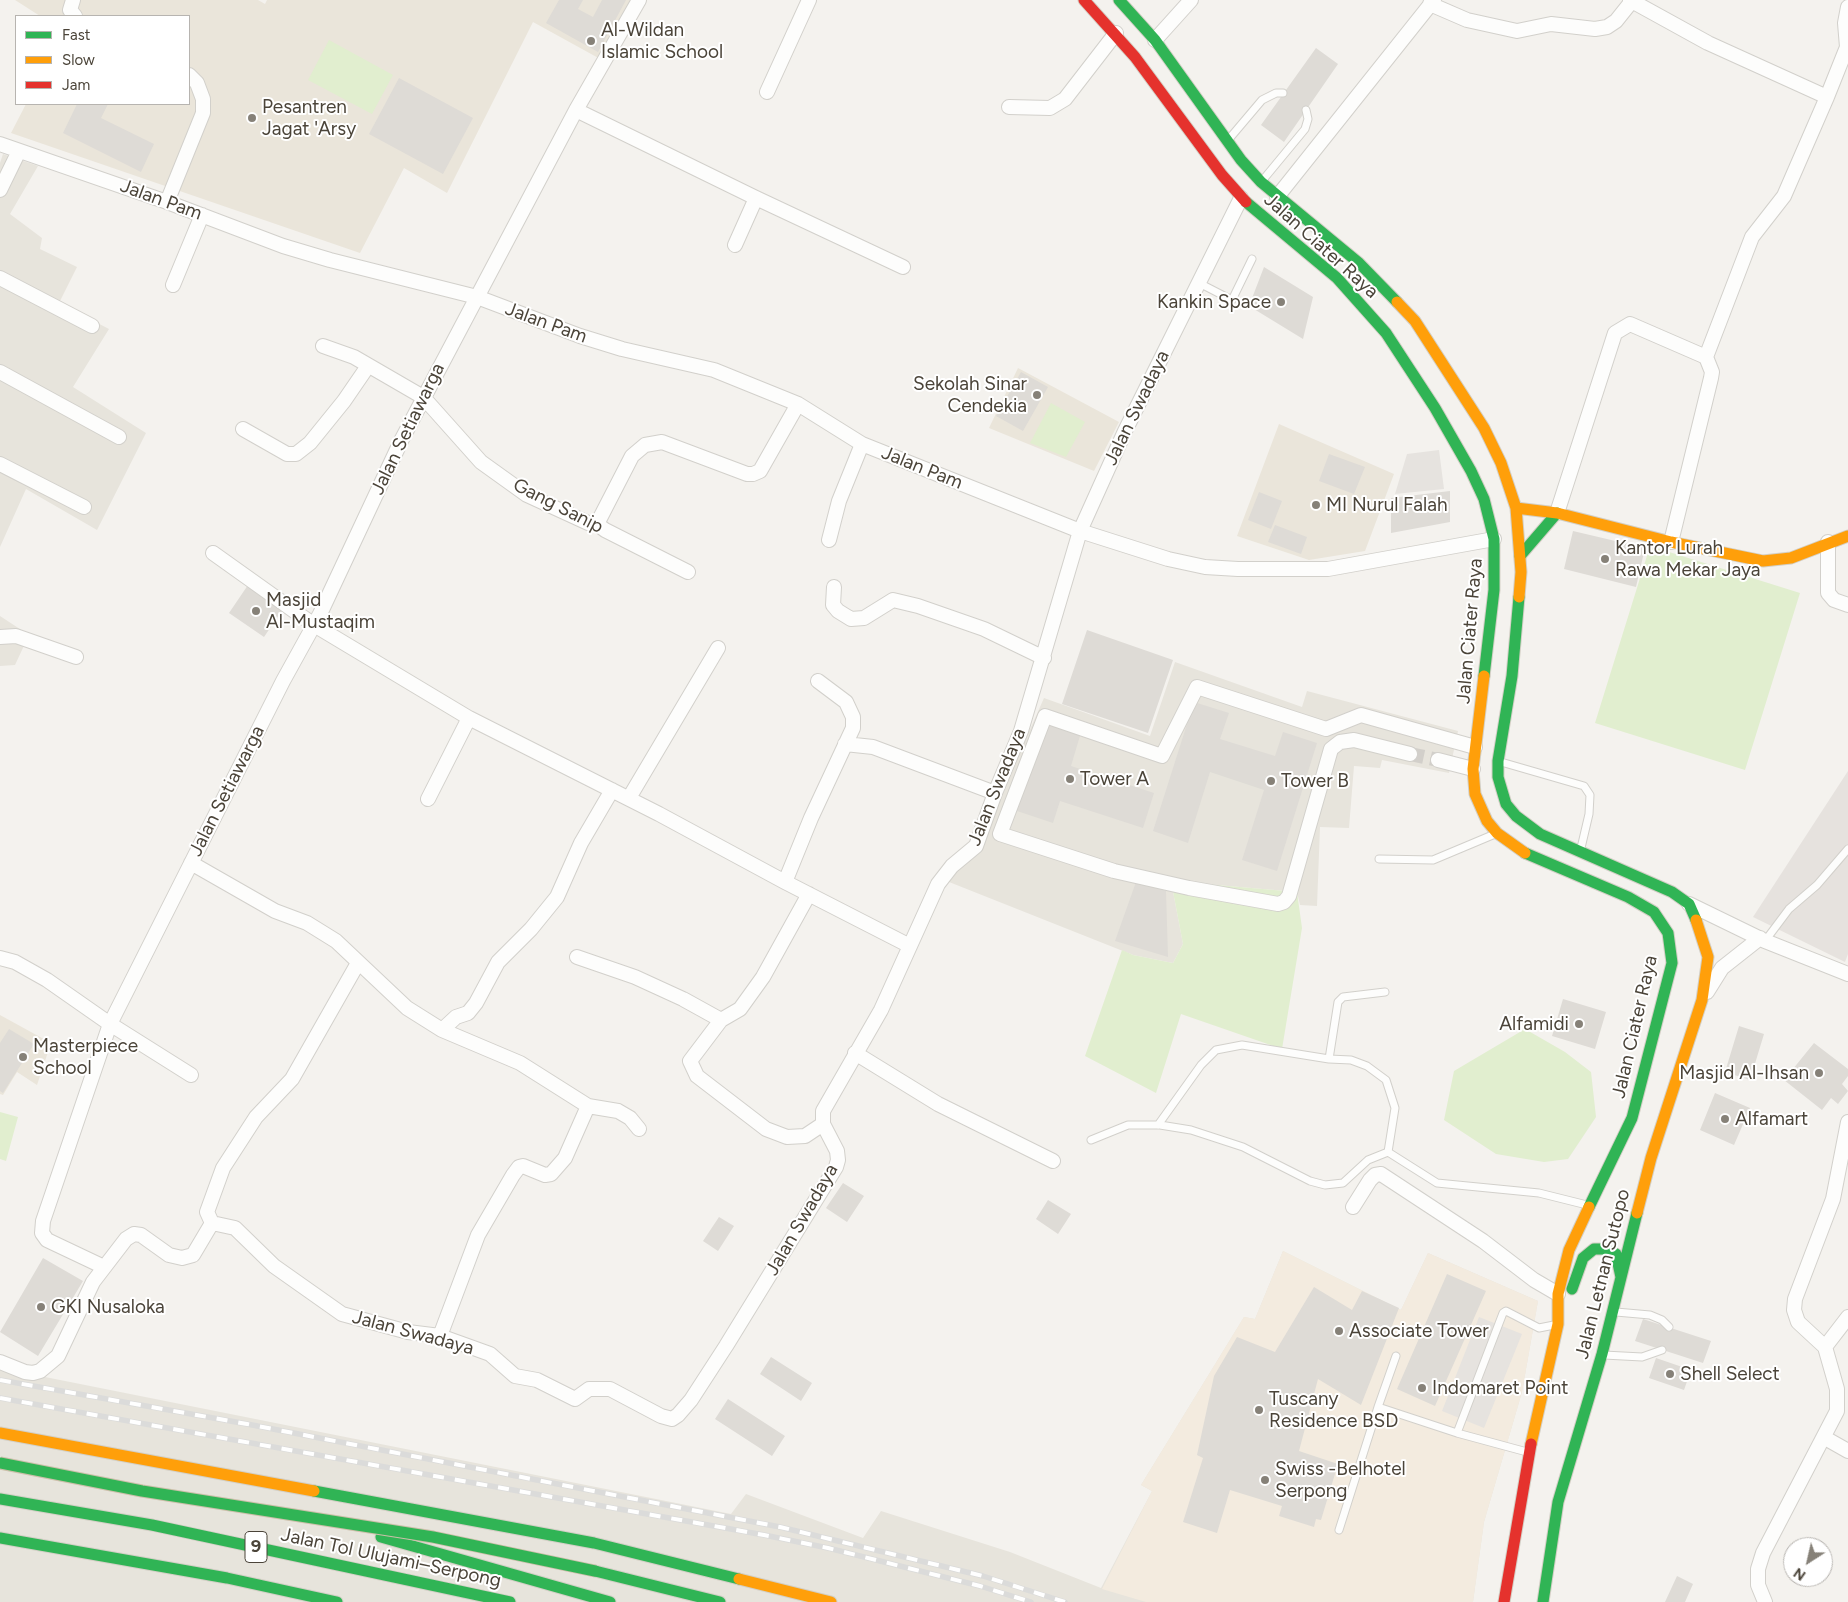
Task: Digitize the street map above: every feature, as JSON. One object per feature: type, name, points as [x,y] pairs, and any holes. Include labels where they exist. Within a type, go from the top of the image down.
[{"type":"main road","name":"Jalan Ciater Raya","points":[[1084,0],[1116,33],[1222,175],[1242,198],[1337,278],[1386,333],[1435,408],[1472,471],[1484,499],[1494,539],[1494,590],[1473,769],[1474,794],[1479,808],[1497,832],[1526,853],[1628,896],[1654,912],[1668,933],[1672,963],[1632,1118]]},
{"type":"main road","name":"Jalan Ciater Raya","points":[[1119,0],[1155,40],[1241,160],[1261,182],[1276,197],[1359,263],[1415,321],[1484,428],[1501,463],[1516,508],[1521,586],[1514,658],[1498,761],[1500,790],[1506,804],[1516,816],[1540,834],[1656,884],[1690,904]]},
{"type":"main road","points":[[1222,175],[1241,160]]},
{"type":"main road","points":[[1516,508],[1557,513],[1671,542],[1762,562],[1791,558],[1828,542],[1848,536]]},
{"type":"main road","points":[[1520,556],[1557,513]]},
{"type":"main road","name":"Jalan Letnan Sutopo","points":[[1543,1602],[1558,1502],[1602,1354],[1651,1158],[1702,1000],[1708,957],[1702,934],[1690,904]]},
{"type":"main road","name":"Jalan Letnan Sutopo","points":[[1504,1602],[1530,1452],[1558,1324],[1558,1294],[1569,1250],[1632,1118]]},
{"type":"main road","points":[[1558,1324],[1583,1258],[1588,1252],[1603,1249],[1616,1254],[1620,1260],[1621,1278]]},
{"type":"main road","points":[[0,1434],[594,1544],[831,1602]]},
{"type":"main road","points":[[50,1443],[164,1476]]},
{"type":"main road","points":[[0,1463],[142,1491],[433,1537],[595,1571],[720,1602]]},
{"type":"main road","points":[[222,1492],[610,1602]]},
{"type":"main road","name":"Jalan Tol Ulujami–Serpong","points":[[0,1499],[152,1525],[510,1602]]},
{"type":"main road","name":"9","points":[[0,1538],[227,1578],[337,1602]]},
{"type":"street","points":[[73,0],[70,10],[74,15]]},
{"type":"street","name":"Jalan Setiawarga","points":[[104,1267],[47,1240],[42,1233],[48,1206],[110,1024],[283,681],[314,626],[423,397],[576,110],[639,0]]},
{"type":"street","points":[[767,92],[809,0]]},
{"type":"street","points":[[1155,40],[1191,0]]},
{"type":"street","points":[[1276,197],[1432,2],[1468,20],[1517,31],[1551,24],[1595,29],[1607,27],[1616,21],[1631,1],[1708,43],[1827,97]]},
{"type":"street","points":[[1671,542],[1711,378],[1712,372],[1706,357],[1752,236],[1784,196],[1827,97],[1847,47],[1845,24],[1848,8]]},
{"type":"street","points":[[1009,107],[1050,108],[1065,99],[1116,33]]},
{"type":"street","points":[[167,202],[203,113],[200,91],[190,76]]},
{"type":"street","points":[[576,110],[904,268]]},
{"type":"street","name":"Jalan Pam","points":[[0,144],[167,202],[283,246],[330,260],[476,297],[580,336],[714,370],[798,404],[862,444],[1080,531],[1168,559],[1205,567],[1328,569],[1494,539]]},
{"type":"street","points":[[0,190],[18,151]]},
{"type":"street","points":[[735,245],[756,198]]},
{"type":"street","name":"Jalan Swadaya","points":[[212,1223],[235,1228],[274,1266],[342,1314],[408,1332],[440,1336],[490,1354],[515,1376],[537,1380],[575,1399],[589,1389],[610,1389],[672,1419],[691,1400],[836,1167],[838,1160],[837,1151],[823,1124],[823,1111],[881,1010],[938,884],[952,866],[976,846],[995,792],[1021,732],[1080,531],[1124,431],[1242,198]]},
{"type":"street","points":[[173,285],[202,215]]},
{"type":"street","points":[[0,278],[92,326]]},
{"type":"street","points":[[1557,513],[1615,333],[1630,324],[1706,357]]},
{"type":"street","name":"Gang Sanip","points":[[323,346],[354,357],[423,397],[480,462],[527,495],[588,524],[597,524],[688,572]]},
{"type":"street","points":[[242,429],[287,454],[296,454],[310,443],[344,401],[368,366]]},
{"type":"street","points":[[0,372],[119,437]]},
{"type":"street","points":[[597,524],[632,456],[644,445],[662,442],[747,474],[753,474],[760,471],[798,404]]},
{"type":"street","points":[[829,540],[839,501],[862,444]]},
{"type":"street","points":[[0,464],[84,507]]},
{"type":"street","points":[[1828,542],[1828,593],[1834,600],[1848,605]]},
{"type":"street","points":[[213,553],[314,626],[469,718],[629,798],[785,882],[910,946]]},
{"type":"street","points":[[834,587],[833,605],[838,611],[851,619],[864,618],[893,600],[918,606],[984,629],[1044,658]]},
{"type":"street","points":[[0,637],[16,636],[76,658]]},
{"type":"street","points":[[629,798],[718,648]]},
{"type":"street","points":[[785,882],[853,728],[854,721],[851,711],[840,696],[818,681]]},
{"type":"street","points":[[1410,754],[1354,740],[1340,742],[1331,749],[1289,896],[1284,902],[1278,904],[1189,888],[1114,871],[1000,834],[1045,716],[1162,756],[1197,686],[1326,729],[1361,716],[1475,748]]},
{"type":"street","points":[[428,799],[469,718]]},
{"type":"street","points":[[845,744],[873,748],[995,792]]},
{"type":"street","points":[[1438,760],[1473,769]]},
{"type":"street","points":[[442,1030],[456,1016],[468,1013],[476,1004],[498,962],[531,929],[557,897],[581,844],[612,790]]},
{"type":"street","points":[[191,863],[275,911],[307,922],[336,940],[358,963],[408,1008],[442,1030],[520,1063],[588,1106],[618,1111],[630,1118],[639,1129]]},
{"type":"street","points":[[809,894],[763,977],[740,1009],[721,1020],[690,1061],[698,1076],[766,1130],[787,1137],[805,1136],[823,1124]]},
{"type":"street","points":[[1690,904],[1762,939],[1848,974]]},
{"type":"street","points":[[1702,1000],[1722,968],[1762,939]]},
{"type":"street","points":[[577,957],[635,978],[682,998],[721,1020]]},
{"type":"street","points":[[0,958],[15,962],[30,970],[110,1024],[191,1075]]},
{"type":"street","points":[[0,1362],[25,1372],[33,1373],[40,1371],[58,1356],[80,1306],[104,1267],[126,1239],[134,1234],[142,1236],[170,1255],[182,1258],[193,1255],[212,1223],[207,1212],[223,1168],[256,1117],[292,1079],[358,963]]},
{"type":"street","points":[[856,1053],[938,1104],[1053,1161]]},
{"type":"street","points":[[440,1336],[478,1235],[513,1175],[519,1167],[523,1166],[545,1175],[551,1174],[564,1158],[588,1106]]},
{"type":"street","points":[[1763,1599],[1758,1584],[1758,1569],[1763,1553],[1825,1438],[1843,1412],[1825,1347],[1798,1322],[1794,1310],[1795,1299],[1833,1199],[1848,1122]]},
{"type":"street","points":[[1353,1207],[1370,1180],[1375,1175],[1381,1174],[1483,1241],[1534,1280],[1558,1294]]},
{"type":"street","points":[[1825,1347],[1848,1317]]},
{"type":"street","points":[[1825,1438],[1848,1452]]},
{"type":"lane","points":[[1227,141],[1262,100],[1276,93],[1283,93]]},
{"type":"lane","points":[[1261,182],[1304,129],[1308,119],[1306,110]]},
{"type":"lane","points":[[1199,283],[1232,300],[1252,259]]},
{"type":"lane","points":[[1498,761],[1584,786],[1590,795],[1590,814],[1580,851]]},
{"type":"lane","points":[[1378,859],[1433,860],[1497,832]]},
{"type":"lane","points":[[1762,939],[1789,909],[1817,885],[1848,849]]},
{"type":"lane","points":[[1329,1059],[1338,1002],[1342,997],[1385,992]]},
{"type":"lane","points":[[1158,1125],[1188,1080],[1216,1050],[1242,1045],[1329,1059],[1351,1060],[1366,1066],[1386,1080],[1396,1108],[1388,1152]]},
{"type":"lane","points":[[1091,1140],[1128,1125],[1158,1125],[1191,1130],[1242,1147],[1310,1181],[1325,1185],[1342,1183],[1368,1160],[1388,1152]]},
{"type":"lane","points":[[1388,1152],[1438,1183],[1539,1193],[1590,1206]]},
{"type":"lane","points":[[1457,1433],[1503,1313],[1506,1311],[1539,1328],[1558,1324]]},
{"type":"lane","points":[[1613,1312],[1650,1315],[1662,1320],[1669,1327]]},
{"type":"lane","points":[[1602,1354],[1642,1357],[1662,1350]]},
{"type":"lane","points":[[1339,1530],[1378,1406],[1396,1356]]},
{"type":"lane","points":[[1378,1406],[1457,1433],[1530,1452]]},
{"type":"shaded area","name":"Pesantren Jagat 'Arsy","points":[[15,0],[258,0],[265,4],[267,0],[641,0],[602,60],[533,22],[447,193],[404,168],[360,253],[11,133],[25,105],[190,105],[190,15],[38,15]]},
{"type":"shaded area","points":[[3,154],[38,166],[10,214],[42,238],[40,249],[77,267],[59,303],[109,329],[73,387],[146,433],[97,530],[26,489],[0,547],[0,163]]},
{"type":"shaded area","name":"Sekolah Sinar Cendekia","points":[[1018,368],[1119,422],[1094,471],[989,428]]},
{"type":"shaded area","name":"MI Nurul Falah","points":[[1279,424],[1394,474],[1365,551],[1309,560],[1237,536]]},
{"type":"shaded area","points":[[1439,450],[1444,489],[1395,494],[1407,454]]},
{"type":"shaded area","points":[[0,616],[29,635],[15,665],[0,666]]},
{"type":"shaded area","points":[[1175,662],[1302,707],[1307,691],[1458,731],[1449,773],[1382,760],[1380,768],[1354,766],[1349,828],[1320,827],[1317,906],[1300,905],[1297,892],[1171,881],[1183,944],[1173,963],[1133,955],[939,878],[983,835],[1044,698],[1150,736]]},
{"type":"shaded area","points":[[1848,771],[1848,954],[1845,962],[1753,917]]},
{"type":"shaded area","name":"Masterpiece School","points":[[0,1015],[51,1043],[37,1085],[17,1072],[3,1095],[0,1094]]},
{"type":"shaded area","points":[[1283,1251],[1401,1310],[1428,1253],[1538,1301],[1522,1392],[1484,1522],[1473,1602],[0,1602],[0,1368],[731,1514],[746,1494],[863,1538],[881,1511],[1010,1552],[1101,1588],[1152,1491],[1141,1485],[1244,1317],[1255,1319]]},
{"type":"shaded area","points":[[1283,1251],[1401,1310],[1428,1253],[1538,1301],[1522,1392],[1484,1522],[1473,1602],[1146,1602],[1102,1589],[1152,1491],[1141,1485],[1244,1317],[1255,1319]]},
{"type":"shaded area","points":[[1479,1317],[1522,1334],[1484,1428],[1442,1411]]},
{"type":"green space","points":[[329,40],[393,75],[372,114],[308,80]]},
{"type":"green space","points":[[1051,403],[1085,422],[1066,457],[1030,443]]},
{"type":"green space","points":[[1650,546],[1800,593],[1745,770],[1595,723]]},
{"type":"green space","points":[[1171,881],[1297,892],[1302,928],[1282,1049],[1181,1014],[1156,1093],[1085,1056],[1122,950],[1133,955],[1173,963],[1183,944]]},
{"type":"green space","points":[[1525,1029],[1565,1052],[1591,1072],[1596,1117],[1568,1159],[1544,1162],[1496,1154],[1444,1120],[1454,1071]]},
{"type":"green space","points":[[0,1112],[18,1117],[6,1161],[0,1159]]},
{"type":"building","points":[[559,0],[583,0],[578,9],[593,17],[602,0],[626,0],[598,52],[546,23]]},
{"type":"building","points":[[1316,48],[1338,64],[1284,142],[1261,125]]},
{"type":"building","points":[[399,78],[473,118],[443,174],[369,134]]},
{"type":"building","points":[[77,105],[108,105],[101,118],[154,144],[141,172],[63,133]]},
{"type":"building","name":"Kankin Space","points":[[1264,267],[1313,297],[1303,339],[1249,306]]},
{"type":"building","points":[[1021,372],[1048,387],[1023,431],[996,416]]},
{"type":"building","points":[[1329,454],[1365,467],[1354,494],[1319,481]]},
{"type":"building","points":[[1450,491],[1450,522],[1391,533],[1391,498]]},
{"type":"building","points":[[1259,492],[1282,501],[1271,529],[1248,520]]},
{"type":"building","points":[[1275,525],[1307,537],[1301,554],[1268,542]]},
{"type":"building","name":"Kantor Lurah Rawa Mekar Jaya","points":[[1573,531],[1645,548],[1636,587],[1564,569]]},
{"type":"building","name":"Masjid Al-Mustaqim","points":[[248,585],[283,609],[264,637],[229,613]]},
{"type":"building","points":[[1087,630],[1173,660],[1148,733],[1062,704]]},
{"type":"building","name":"Tower B","points":[[1194,702],[1229,713],[1220,739],[1275,756],[1283,732],[1317,743],[1277,871],[1242,860],[1264,790],[1210,772],[1188,843],[1153,831]]},
{"type":"building","name":"Tower A","points":[[1047,717],[1082,729],[1071,766],[1154,793],[1143,828],[1060,801],[1053,823],[1017,811]]},
{"type":"building","points":[[1136,882],[1166,891],[1168,957],[1115,941]]},
{"type":"building","name":"Alfamidi","points":[[1563,999],[1606,1012],[1595,1049],[1552,1036]]},
{"type":"building","points":[[1739,1026],[1764,1034],[1750,1080],[1725,1072]]},
{"type":"building","points":[[9,1029],[34,1044],[3,1093],[0,1091],[0,1043]]},
{"type":"building","name":"Masjid Al-Ihsan","points":[[1814,1043],[1848,1069],[1848,1076],[1842,1084],[1848,1091],[1838,1104],[1831,1098],[1822,1110],[1784,1080]]},
{"type":"building","name":"Alfamart","points":[[1715,1093],[1750,1108],[1734,1145],[1700,1130]]},
{"type":"building","points":[[843,1183],[864,1196],[847,1222],[826,1208]]},
{"type":"building","points":[[1048,1200],[1071,1214],[1058,1234],[1036,1219]]},
{"type":"building","points":[[719,1217],[734,1226],[718,1251],[703,1241]]},
{"type":"building","name":"GKI Nusaloka","points":[[43,1258],[83,1281],[38,1356],[0,1332]]},
{"type":"building","points":[[1447,1274],[1486,1291],[1435,1406],[1397,1389]]},
{"type":"building","points":[[1314,1287],[1352,1310],[1362,1291],[1399,1308],[1361,1405],[1318,1379],[1299,1451],[1338,1464],[1321,1520],[1316,1519],[1314,1527],[1279,1516],[1282,1506],[1230,1490],[1217,1533],[1183,1522],[1203,1458],[1197,1455],[1214,1376],[1237,1337],[1275,1352]]},
{"type":"building","points":[[1643,1319],[1711,1341],[1703,1363],[1635,1341]]},
{"type":"building","points":[[771,1357],[812,1383],[801,1401],[760,1374]]},
{"type":"building","name":"Shell Select","points":[[1656,1358],[1691,1370],[1684,1390],[1649,1378]]},
{"type":"building","points":[[728,1399],[785,1436],[772,1456],[715,1419]]},
{"type":"building","points":[[1677,1576],[1693,1584],[1685,1602],[1665,1602]]},
{"type":"tunnel","points":[[1410,754],[1438,760]]},
{"type":"railway","points":[[0,1380],[247,1424],[780,1527],[983,1576],[1065,1602]]},
{"type":"railway","points":[[0,1398],[764,1535],[828,1548],[980,1586],[1031,1602]]},
{"type":"traffic: fast","points":[[1119,0],[1155,40],[1241,160],[1261,182],[1359,263],[1397,302]]},
{"type":"traffic: fast","points":[[1246,202],[1337,278],[1386,333],[1435,408],[1471,471],[1484,499],[1494,539],[1494,590],[1484,676]]},
{"type":"traffic: fast","points":[[1520,556],[1557,513]]},
{"type":"traffic: fast","points":[[1519,597],[1512,676],[1498,761],[1498,777],[1506,804],[1516,816],[1540,834],[1672,892],[1689,904],[1696,920]]},
{"type":"traffic: fast","points":[[1525,853],[1628,897],[1654,912],[1668,933],[1672,963],[1632,1118],[1589,1207]]},
{"type":"traffic: fast","points":[[1543,1602],[1558,1502],[1602,1354],[1637,1213]]},
{"type":"traffic: fast","points":[[1572,1289],[1583,1258],[1594,1249],[1603,1249],[1616,1254],[1621,1277]]},
{"type":"traffic: fast","points":[[0,1463],[142,1491],[433,1537],[595,1571]]},
{"type":"traffic: fast","points":[[314,1491],[594,1543],[739,1579]]},
{"type":"traffic: fast","points":[[0,1499],[152,1525],[510,1602]]},
{"type":"traffic: fast","points":[[381,1537],[610,1602]]},
{"type":"traffic: fast","points":[[0,1538],[227,1578],[337,1602]]},
{"type":"traffic: fast","points":[[595,1571],[720,1602]]},
{"type":"traffic: slow","points":[[1397,302],[1415,321],[1484,428],[1501,463],[1516,508],[1521,572],[1519,597]]},
{"type":"traffic: slow","points":[[1516,508],[1557,513],[1671,542],[1763,561],[1791,558],[1848,536]]},
{"type":"traffic: slow","points":[[1484,676],[1473,769],[1475,794],[1487,821],[1497,833],[1525,853]]},
{"type":"traffic: slow","points":[[1637,1213],[1651,1158],[1702,1000],[1708,957],[1696,920]]},
{"type":"traffic: slow","points":[[1531,1444],[1558,1324],[1558,1294],[1569,1250],[1589,1207]]},
{"type":"traffic: slow","points":[[0,1433],[314,1491]]},
{"type":"traffic: slow","points":[[739,1579],[831,1602]]},
{"type":"traffic: jam","points":[[1084,0],[1135,57],[1222,175],[1246,202]]},
{"type":"traffic: jam","points":[[1504,1602],[1531,1444]]},
{"type":"place","name":"Al-Wildan Islamic School","points":[[591,41]]},
{"type":"place","name":"Pesantren Jagat 'Arsy","points":[[252,118]]},
{"type":"place","name":"Kankin Space","points":[[1281,302]]},
{"type":"place","name":"Sekolah Sinar Cendekia","points":[[1037,395]]},
{"type":"place","name":"MI Nurul Falah","points":[[1316,505]]},
{"type":"place","name":"Kantor Lurah Rawa Mekar Jaya","points":[[1605,559]]},
{"type":"place","name":"Masjid Al-Mustaqim","points":[[256,611]]},
{"type":"place","name":"Tower A","points":[[1070,779]]},
{"type":"place","name":"Tower B","points":[[1271,781]]},
{"type":"place","name":"Alfamidi","points":[[1579,1024]]},
{"type":"place","name":"Masterpiece School","points":[[23,1057]]},
{"type":"place","name":"Masjid Al-Ihsan","points":[[1819,1073]]},
{"type":"place","name":"Alfamart","points":[[1725,1119]]},
{"type":"place","name":"GKI Nusaloka","points":[[41,1307]]},
{"type":"place","name":"Associate Tower","points":[[1339,1331]]},
{"type":"place","name":"Shell Select","points":[[1670,1374]]},
{"type":"place","name":"Indomaret Point","points":[[1422,1388]]},
{"type":"place","name":"Tuscany Residence BSD","points":[[1259,1410]]},
{"type":"place","name":"Swiss -Belhotel Serpong","points":[[1265,1480]]}]
